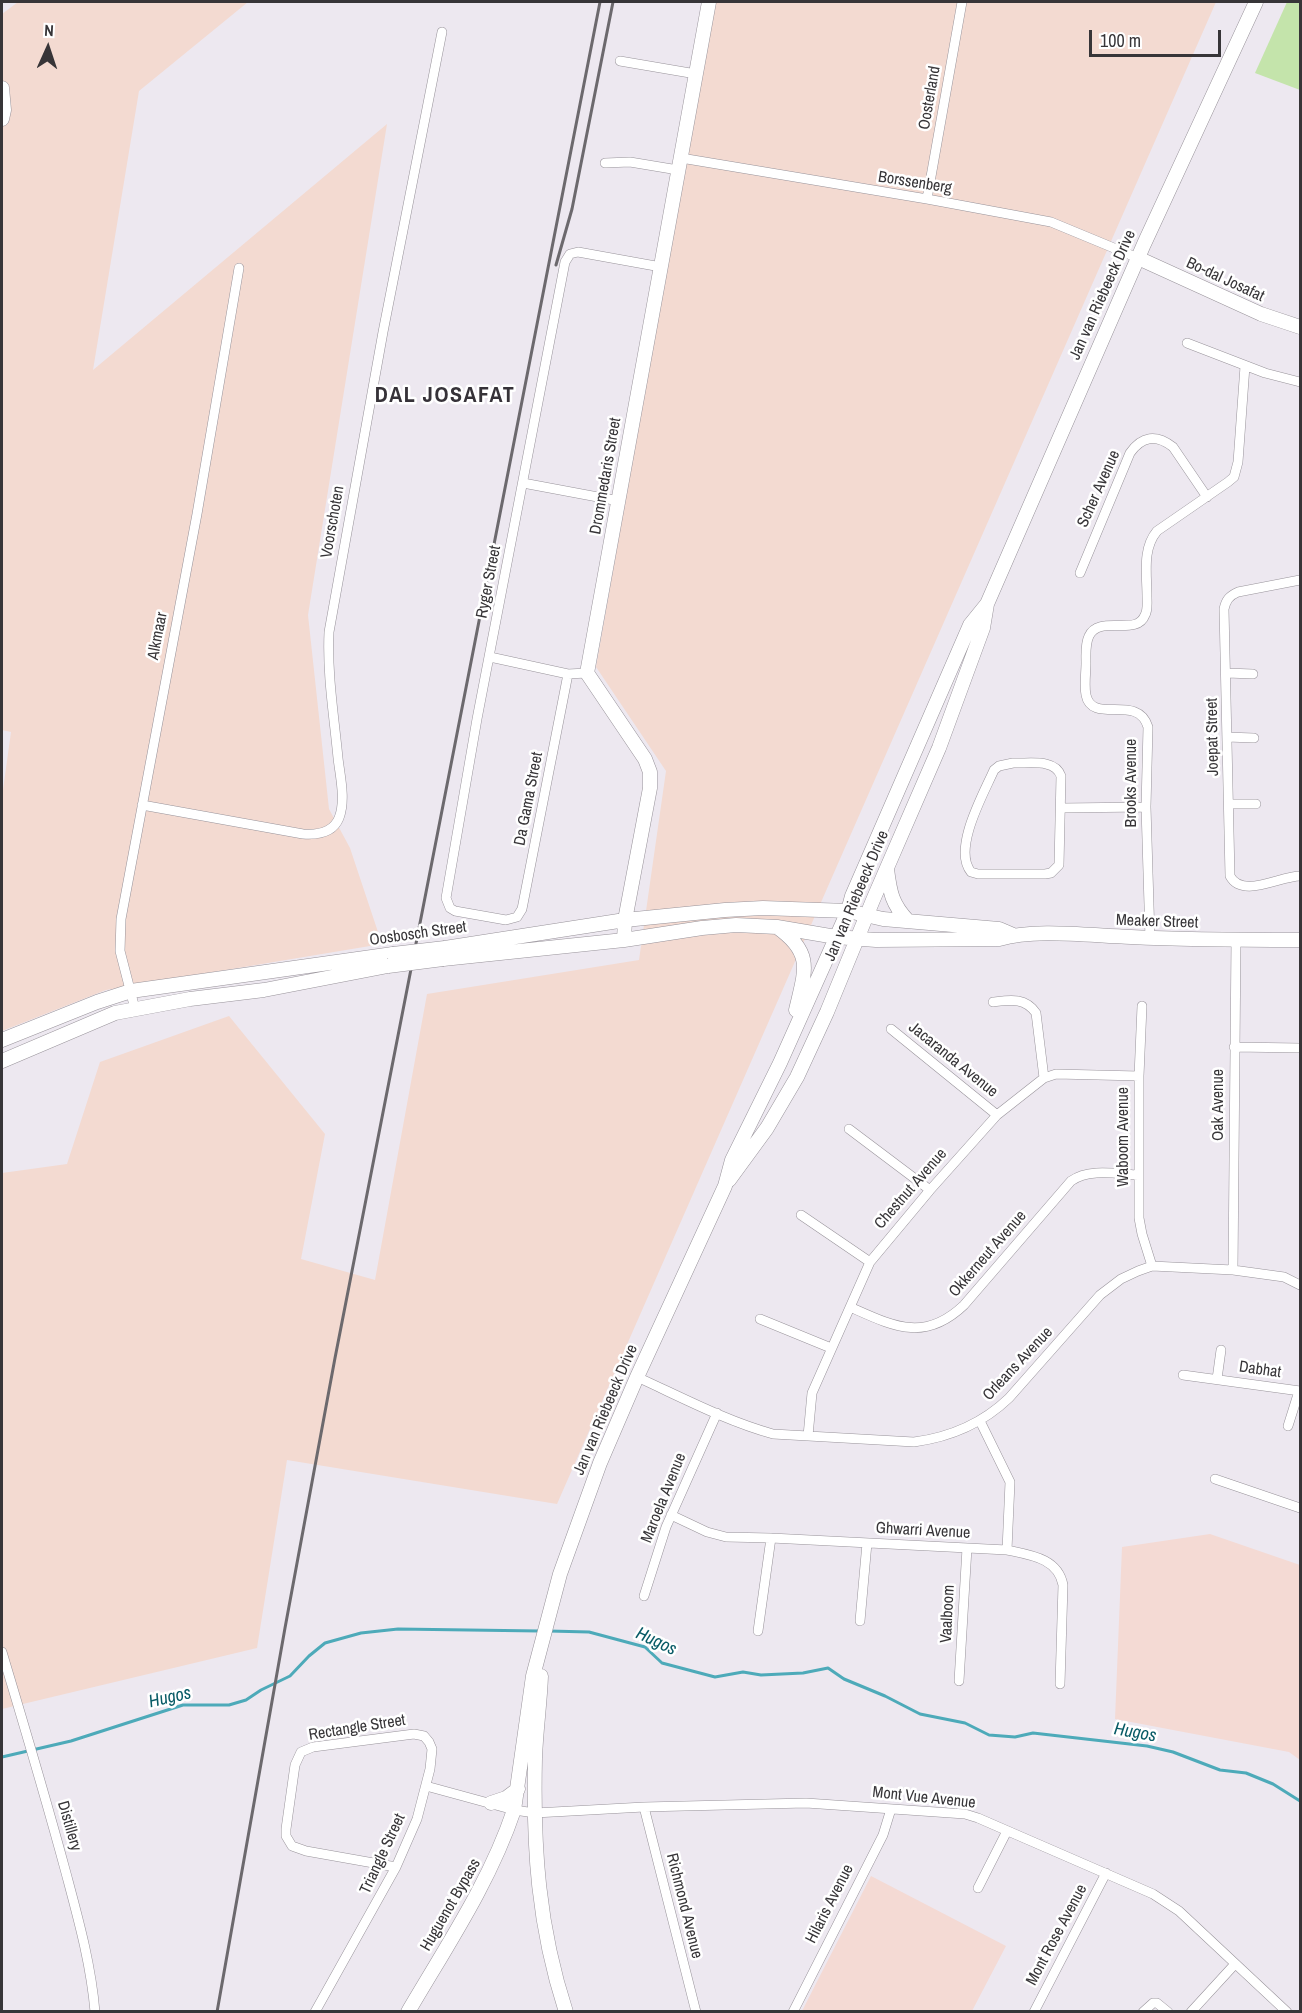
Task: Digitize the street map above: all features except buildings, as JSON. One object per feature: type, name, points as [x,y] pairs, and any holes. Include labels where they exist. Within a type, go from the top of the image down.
[{"type":"main road","name":"Drommedaris Street","points":[[587,672],[709,2]]},
{"type":"main road","name":"Jan van Riebeeck Drive","points":[[725,1186],[767,1128],[797,1077],[939,748],[983,628],[987,604],[1070,410],[1256,2]]},
{"type":"main road","points":[[2,88],[3,115]]},
{"type":"main road","name":"Bo-dal Josafat","points":[[1138,258],[1261,314],[1300,327]]},
{"type":"main road","name":"Jan van Riebeeck Drive","points":[[514,1810],[533,1676],[551,1605],[588,1492],[637,1377],[725,1186],[732,1160],[780,1063],[848,911],[852,896],[970,625],[987,604]]},
{"type":"main road","points":[[587,672],[645,759],[650,772],[650,788],[625,921],[624,940]]},
{"type":"main road","points":[[887,867],[890,893],[897,909],[908,921]]},
{"type":"main road","name":"Oosbosch Street","points":[[2,1040],[131,991],[444,953],[625,921],[763,908],[848,911]]},
{"type":"main road","name":"Meaker Street","points":[[848,911],[908,921],[999,929],[1013,935]]},
{"type":"main road","name":"Oosbosch Street","points":[[444,953],[624,940],[736,925],[777,927],[836,937]]},
{"type":"main road","points":[[777,927],[787,933],[800,947],[805,965],[796,1014],[780,1063]]},
{"type":"main road","name":"Meaker Street","points":[[836,937],[943,941],[1047,934],[1300,940]]},
{"type":"main road","name":"Oosbosch Street","points":[[2,1060],[115,1013],[190,999],[264,990],[391,960]]},
{"type":"main road","name":"Jan van Riebeeck Drive","points":[[541,1649],[536,1748],[537,1875],[544,1927],[566,2012]]},
{"type":"main road","points":[[492,1803],[506,1798],[518,1789]]},
{"type":"main road","name":"Huguenot Bypass","points":[[408,2012],[486,1878],[514,1810]]},
{"type":"street","name":"Oosterland","points":[[927,199],[962,2]]},
{"type":"street","name":"Voorschoten","points":[[142,805],[315,835],[325,832],[339,818],[342,795],[329,668],[329,632],[382,332],[442,32]]},
{"type":"street","points":[[620,61],[696,74]]},
{"type":"street","name":"Borssenberg","points":[[604,163],[679,164],[927,199],[1050,222],[1138,258]]},
{"type":"street","name":"Ryger Street","points":[[506,920],[455,911],[450,908],[446,898],[477,719],[565,262],[570,254],[578,252],[661,267]]},
{"type":"street","name":"Alkmaar","points":[[135,1009],[120,951],[120,936],[239,268]]},
{"type":"street","points":[[1187,343],[1265,373],[1300,381]]},
{"type":"street","name":"Brooks Avenue","points":[[1150,938],[1146,807],[1148,727],[1146,719],[1133,710],[1102,710],[1087,699],[1085,692],[1088,637],[1091,632],[1103,626],[1135,624],[1142,621],[1146,615],[1147,606],[1146,559],[1150,540],[1157,531],[1228,482],[1237,469],[1245,366]]},
{"type":"street","name":"Scher Avenue","points":[[1080,573],[1130,453],[1136,444],[1144,440],[1165,441],[1173,447],[1207,497]]},
{"type":"street","points":[[523,483],[619,501]]},
{"type":"street","name":"Joepat Street","points":[[1300,580],[1238,592],[1230,596],[1224,609],[1229,869],[1233,882],[1240,885],[1263,885],[1281,878],[1300,876]]},
{"type":"street","points":[[490,657],[568,674],[587,672]]},
{"type":"street","points":[[1227,673],[1253,674]]},
{"type":"street","name":"Da Gama Street","points":[[506,920],[517,917],[522,909],[568,674]]},
{"type":"street","points":[[1227,737],[1254,738]]},
{"type":"street","points":[[1013,763],[1054,766],[1059,770],[1061,776],[1061,808],[1059,865],[1051,873],[978,874],[968,867],[966,851],[968,832],[994,770],[999,766],[1013,763]]},
{"type":"street","points":[[1229,804],[1256,804]]},
{"type":"street","points":[[1061,808],[1146,807]]},
{"type":"street","name":"Oak Avenue","points":[[1233,1270],[1236,940]]},
{"type":"street","points":[[993,1002],[1017,1000],[1025,1002],[1036,1013],[1044,1078]]},
{"type":"street","name":"Waboom Avenue","points":[[1142,1006],[1138,1175],[1140,1226],[1152,1266]]},
{"type":"street","name":"Jacaranda Avenue","points":[[891,1029],[997,1115]]},
{"type":"street","points":[[1234,1047],[1300,1048]]},
{"type":"street","name":"Chestnut Avenue","points":[[808,1436],[812,1394],[870,1262],[997,1115],[1044,1078],[1056,1074],[1139,1076]]},
{"type":"street","points":[[849,1129],[930,1190]]},
{"type":"street","name":"Okkerneut Avenue","points":[[850,1307],[891,1325],[904,1328],[922,1328],[937,1324],[951,1317],[964,1305],[1071,1181],[1088,1173],[1138,1175]]},
{"type":"street","points":[[801,1215],[870,1262]]},
{"type":"street","name":"Orleans Avenue","points":[[637,1377],[766,1432],[914,1442],[936,1439],[958,1432],[995,1412],[1100,1295],[1121,1278],[1152,1266],[1233,1270],[1284,1277],[1300,1285]]},
{"type":"street","points":[[760,1319],[831,1348]]},
{"type":"street","name":"Dabhat","points":[[1217,1379],[1221,1350]]},
{"type":"street","name":"Dabhat","points":[[1183,1375],[1300,1391],[1288,1426]]},
{"type":"street","name":"Maroela Avenue","points":[[644,1596],[671,1515],[717,1413]]},
{"type":"street","points":[[980,1421],[1010,1482],[1007,1550]]},
{"type":"street","points":[[1215,1479],[1300,1508]]},
{"type":"street","name":"Ghwarri Avenue","points":[[671,1515],[717,1536],[1007,1550],[1035,1556],[1056,1568],[1063,1585],[1060,1684]]},
{"type":"street","points":[[758,1631],[771,1538]]},
{"type":"street","points":[[860,1621],[867,1543]]},
{"type":"street","name":"Vaalboom","points":[[959,1681],[967,1548]]},
{"type":"street","name":"Distillery","points":[[2,1652],[57,1838],[82,1934],[93,1989],[95,2012]]},
{"type":"street","name":"Rectangle Street","points":[[396,1868],[306,1851],[291,1846],[286,1836],[286,1829],[298,1757],[301,1752],[313,1747],[414,1734],[424,1736],[432,1749],[426,1786]]},
{"type":"street","points":[[426,1786],[514,1810]]},
{"type":"street","name":"Triangle Street","points":[[315,2012],[396,1868],[411,1836],[426,1786]]},
{"type":"street","name":"Mont Vue Avenue","points":[[514,1810],[535,1813],[644,1807],[806,1803],[965,1814],[1106,1873],[1166,1902],[1179,1911],[1287,2012]]},
{"type":"street","name":"Richmond Avenue","points":[[644,1807],[696,2012]]},
{"type":"street","name":"Hilaris Avenue","points":[[793,2012],[883,1835],[891,1809]]},
{"type":"street","points":[[978,1888],[1007,1831]]},
{"type":"street","name":"Mont Rose Avenue","points":[[1034,2012],[1106,1873]]},
{"type":"street","points":[[1191,2012],[1235,1964]]},
{"type":"street","points":[[1143,2012],[1153,2003],[1162,2006],[1168,2012]]},
{"type":"shaded area","points":[[18,2],[248,2],[139,91],[93,370],[387,124],[308,615],[329,809],[350,848],[382,944],[106,990],[2,1031],[2,797],[11,732],[2,730],[2,14]]},
{"type":"shaded area","points":[[713,2],[1216,2],[557,1504],[287,1460],[257,1648],[2,1709],[2,1173],[67,1164],[100,1062],[229,1016],[325,1134],[301,1259],[375,1280],[427,994],[639,960],[666,771],[596,667]]},
{"type":"shaded area","points":[[1210,1534],[1300,1565],[1300,1760],[1289,1752],[1115,1719],[1122,1547]]},
{"type":"shaded area","points":[[871,1876],[1006,1946],[972,2011],[802,2011]]},
{"type":"green space","points":[[1287,2],[1300,2],[1300,90],[1255,73]]},
{"type":"waterway","name":"Hugos","points":[[2,1757],[71,1741],[183,1705],[229,1705],[246,1700],[290,1676],[325,1643],[361,1633],[398,1629],[539,1631]]},
{"type":"waterway","name":"Hugos","points":[[549,1631],[589,1632],[645,1647],[662,1663],[715,1677],[743,1672],[761,1675],[803,1673],[828,1668],[844,1679],[920,1714],[965,1723],[989,1735],[1015,1737],[1033,1733],[1147,1746],[1173,1752],[1220,1770],[1246,1773],[1273,1784],[1300,1801]]},
{"type":"railway","points":[[217,2012],[335,1358],[600,2]]},
{"type":"railway","points":[[556,265],[572,209],[613,2]]},
{"type":"district","name":"DAL JOSAFAT","points":[[445,396]]}]
